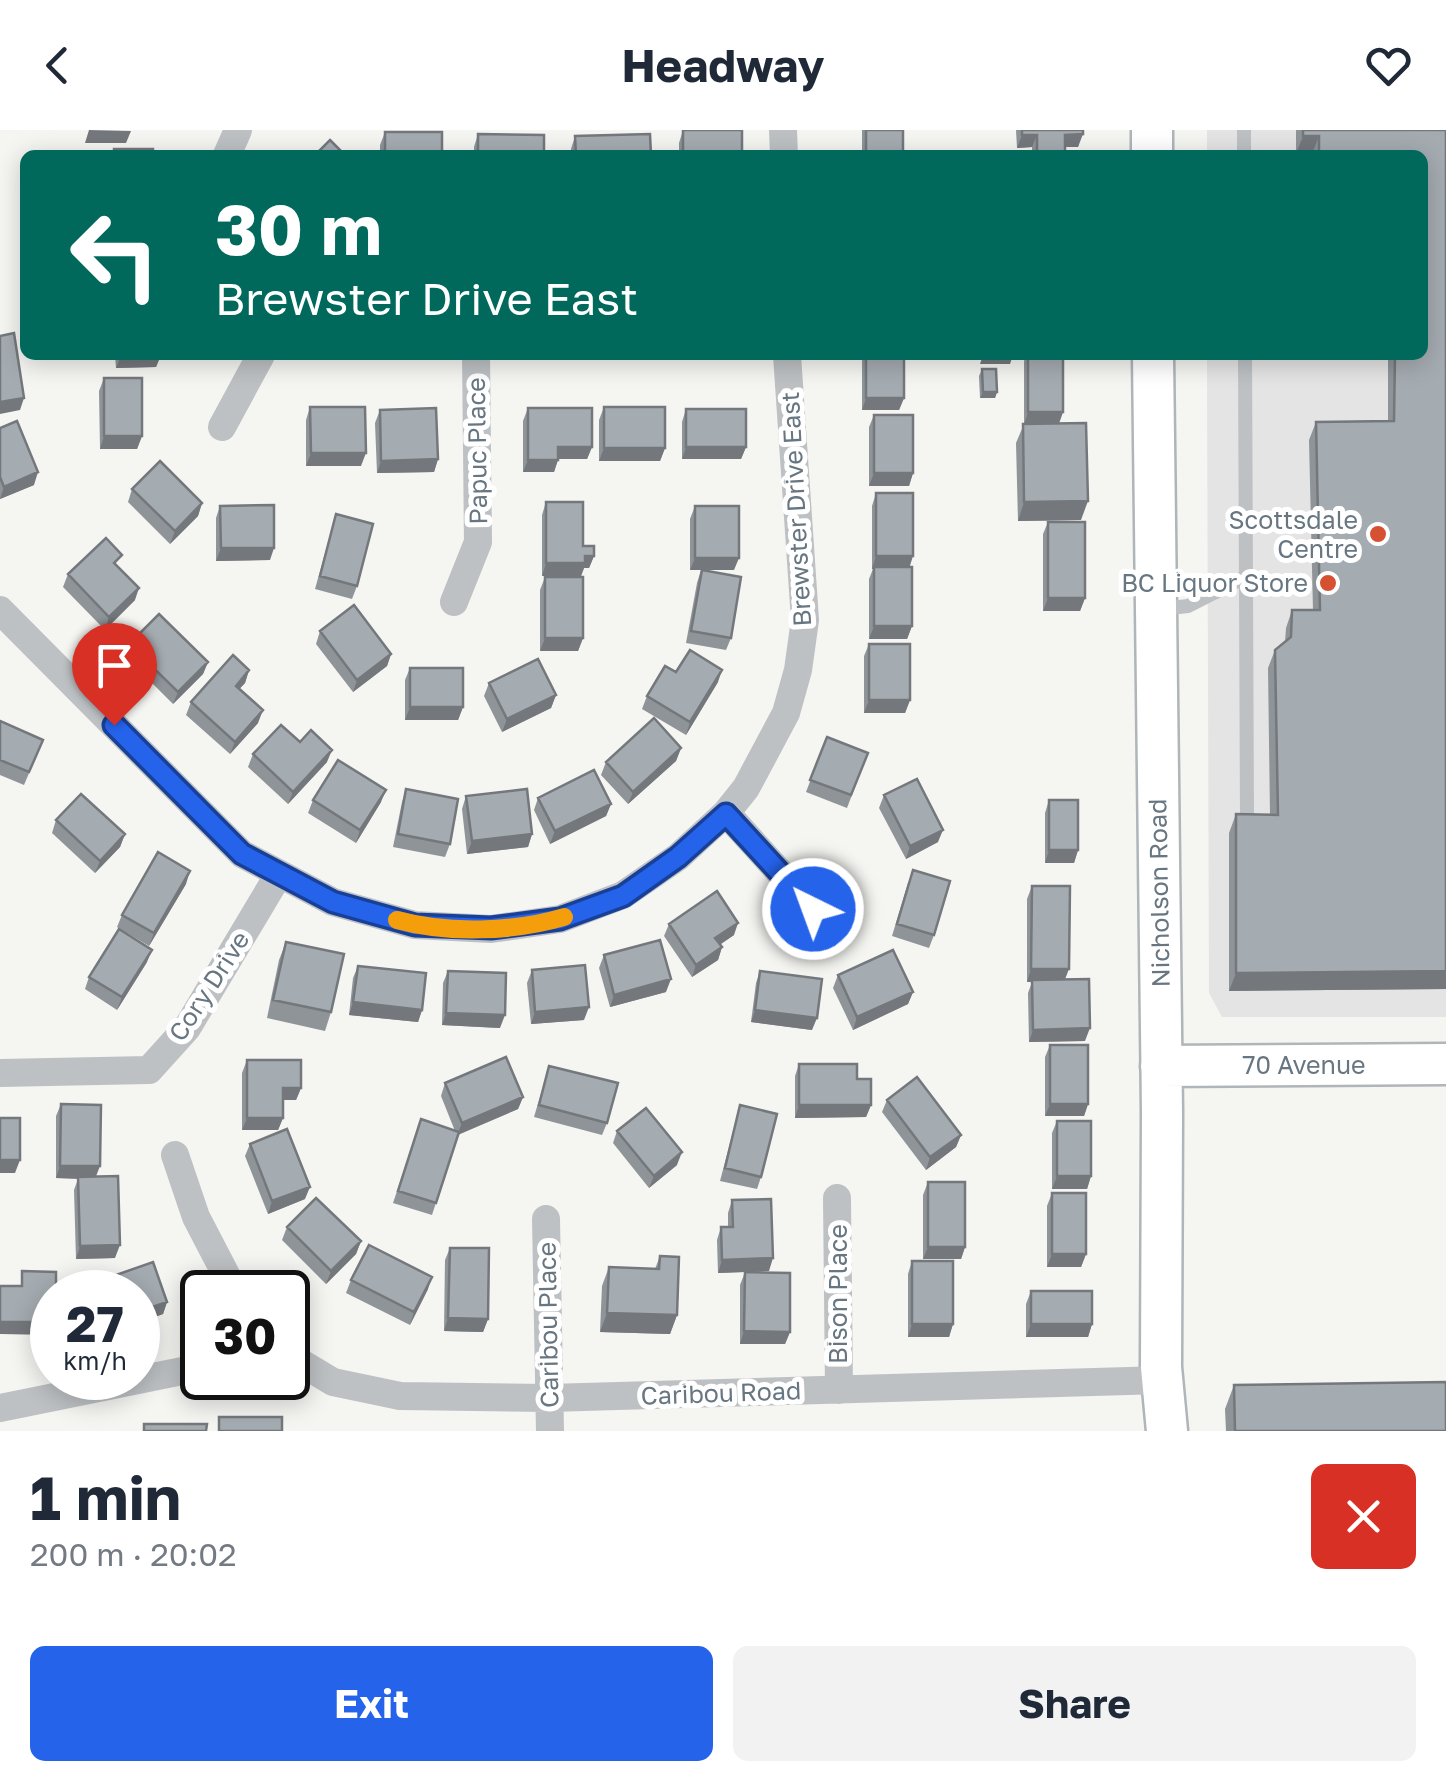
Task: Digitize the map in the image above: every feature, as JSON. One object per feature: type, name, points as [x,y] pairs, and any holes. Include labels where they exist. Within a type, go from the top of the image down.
[{"type":"street","points":[[222,427],[258,360]]},
{"type":"street","name":"Papuc Place","points":[[454,602],[478,542],[476,360]]},
{"type":"street","name":"Brewster Drive East","points":[[0,610],[242,854],[333,902],[415,925],[491,928],[560,919],[623,896],[678,857],[726,814],[746,788],[786,713],[798,670],[805,620],[787,360]]},
{"type":"street","name":"Nicholson Road","points":[[1154,360],[1163,1380],[1167,1431]]},
{"type":"street","points":[[726,814],[813,909]]},
{"type":"street","name":"Cory Drive","points":[[0,1073],[148,1070],[187,1028],[279,874]]},
{"type":"street","name":"70 Avenue","points":[[1161,1066],[1446,1064]]},
{"type":"street","points":[[175,1156],[196,1217],[224,1270]]},
{"type":"street","name":"Bison Place","points":[[838,1198],[838,1390]]},
{"type":"street","name":"Caribou Place","points":[[546,1220],[550,1431]]},
{"type":"street","name":"Caribou Road","points":[[310,1369],[333,1382],[400,1396],[549,1398],[1163,1380]]},
{"type":"street","points":[[0,1408],[180,1371]]},
{"type":"lane","points":[[1246,360],[1247,818]]},
{"type":"lane","points":[[1155,609],[1188,606],[1247,576]]},
{"type":"shaded area","name":"Scottsdale Centre","points":[[1207,130],[1446,130],[1446,1017],[1222,1017],[1209,993],[1207,360],[1428,360],[1428,150],[1207,150]]},
{"type":"building","points":[[683,130],[742,130],[742,150],[683,150]]},
{"type":"building","points":[[866,130],[903,130],[903,150],[866,150]]},
{"type":"building","points":[[1022,130],[1083,130],[1083,134],[1065,135],[1065,150],[1037,150],[1037,135],[1022,135]]},
{"type":"building","name":"Scottsdale Centre","points":[[1303,130],[1446,130],[1446,971],[1236,973],[1236,814],[1278,815],[1275,650],[1291,637],[1292,610],[1320,610],[1316,422],[1394,421],[1395,360],[1428,360],[1428,150],[1319,150],[1319,136],[1303,136]]},
{"type":"building","points":[[385,132],[442,132],[442,150],[385,150]]},
{"type":"building","points":[[478,134],[544,135],[544,150],[478,150]]},
{"type":"building","points":[[650,134],[651,150],[576,150],[575,136]]},
{"type":"building","points":[[330,140],[340,150],[320,150]]},
{"type":"building","points":[[14,333],[24,398],[0,402],[0,336]]},
{"type":"building","points":[[866,360],[904,360],[904,398],[866,398]]},
{"type":"building","points":[[1028,360],[1063,360],[1063,412],[1028,412]]},
{"type":"building","points":[[982,369],[996,369],[997,392],[983,392]]},
{"type":"building","points":[[104,378],[142,378],[142,436],[104,436]]},
{"type":"building","points":[[310,407],[365,407],[366,453],[311,453]]},
{"type":"building","points":[[604,407],[665,407],[665,448],[604,448]]},
{"type":"building","points":[[436,408],[438,459],[381,461],[380,410]]},
{"type":"building","points":[[528,408],[592,408],[592,447],[558,447],[558,460],[528,460]]},
{"type":"building","points":[[686,409],[746,409],[746,447],[686,447]]},
{"type":"building","points":[[874,415],[913,415],[913,473],[874,473]]},
{"type":"building","points":[[17,421],[38,472],[4,487],[0,477],[0,428]]},
{"type":"building","points":[[1086,423],[1088,501],[1024,502],[1023,424]]},
{"type":"building","points":[[160,461],[202,503],[175,531],[132,489]]},
{"type":"building","points":[[876,493],[913,493],[913,556],[876,556]]},
{"type":"building","points":[[546,502],[583,502],[583,546],[594,546],[594,556],[585,556],[585,563],[546,563]]},
{"type":"building","points":[[274,505],[274,548],[221,548],[220,506]]},
{"type":"building","points":[[695,506],[739,506],[739,558],[695,558]]},
{"type":"building","points":[[336,514],[373,524],[357,586],[320,576]]},
{"type":"building","points":[[1048,522],[1085,522],[1085,598],[1048,598]]},
{"type":"building","points":[[106,538],[122,555],[114,563],[139,588],[109,617],[68,574]]},
{"type":"building","points":[[874,567],[912,567],[912,626],[874,626]]},
{"type":"building","points":[[702,570],[741,577],[731,638],[691,631]]},
{"type":"building","points":[[545,577],[583,577],[583,638],[545,638]]},
{"type":"building","points":[[354,605],[391,654],[357,680],[320,631]]},
{"type":"building","points":[[159,614],[208,662],[178,692],[129,644]]},
{"type":"building","points":[[869,644],[910,644],[910,700],[869,700]]},
{"type":"building","points":[[690,650],[722,670],[690,722],[647,696],[665,666],[676,672]]},
{"type":"building","points":[[233,655],[249,670],[236,686],[263,710],[235,742],[191,702]]},
{"type":"building","points":[[538,659],[556,695],[507,719],[489,683]]},
{"type":"building","points":[[410,668],[463,668],[463,707],[410,707]]},
{"type":"building","points":[[654,718],[681,748],[633,792],[606,762]]},
{"type":"building","points":[[0,721],[43,740],[29,772],[0,760]]},
{"type":"building","points":[[281,725],[300,742],[311,730],[332,750],[293,792],[253,754]]},
{"type":"building","points":[[827,737],[868,753],[851,795],[810,780]]},
{"type":"building","points":[[338,760],[386,790],[360,830],[313,800]]},
{"type":"building","points":[[594,770],[611,804],[555,831],[538,798]]},
{"type":"building","points":[[917,779],[943,830],[910,846],[884,795]]},
{"type":"building","points":[[406,789],[458,799],[450,844],[398,834]]},
{"type":"building","points":[[527,789],[532,834],[472,841],[466,796]]},
{"type":"building","points":[[81,794],[125,834],[100,861],[56,820]]},
{"type":"building","points":[[1049,800],[1078,800],[1078,850],[1049,850]]},
{"type":"building","points":[[158,852],[190,871],[154,933],[122,915]]},
{"type":"building","points":[[913,870],[950,881],[934,935],[897,924]]},
{"type":"building","points":[[1032,886],[1070,886],[1069,969],[1031,969]]},
{"type":"building","points":[[717,891],[738,923],[715,938],[722,947],[696,965],[669,924]]},
{"type":"building","points":[[119,929],[152,950],[122,997],[89,977]]},
{"type":"building","points":[[660,940],[671,979],[614,995],[604,955]]},
{"type":"building","points":[[286,942],[344,954],[331,1012],[273,1000]]},
{"type":"building","points":[[893,950],[913,992],[857,1017],[838,975]]},
{"type":"building","points":[[585,965],[589,1007],[535,1012],[532,970]]},
{"type":"building","points":[[358,966],[426,973],[422,1010],[353,1002]]},
{"type":"building","points":[[448,971],[506,973],[505,1015],[446,1013]]},
{"type":"building","points":[[760,971],[822,979],[817,1018],[755,1010]]},
{"type":"building","points":[[1089,979],[1090,1028],[1033,1030],[1032,980]]},
{"type":"building","points":[[1050,1045],[1088,1045],[1088,1104],[1050,1104]]},
{"type":"building","points":[[506,1057],[523,1097],[462,1123],[445,1083]]},
{"type":"building","points":[[247,1060],[301,1060],[301,1088],[283,1088],[283,1118],[247,1118]]},
{"type":"building","points":[[799,1064],[857,1064],[857,1079],[871,1079],[871,1105],[799,1105]]},
{"type":"building","points":[[549,1066],[618,1083],[607,1123],[539,1105]]},
{"type":"building","points":[[917,1077],[961,1135],[930,1157],[887,1100]]},
{"type":"building","points":[[61,1104],[101,1105],[100,1166],[60,1166]]},
{"type":"building","points":[[740,1105],[777,1114],[761,1177],[725,1168]]},
{"type":"building","points":[[646,1108],[682,1152],[654,1176],[617,1131]]},
{"type":"building","points":[[0,1118],[20,1118],[20,1160],[0,1160]]},
{"type":"building","points":[[421,1119],[459,1132],[436,1203],[398,1191]]},
{"type":"building","points":[[1057,1121],[1091,1121],[1091,1176],[1057,1176]]},
{"type":"building","points":[[287,1129],[310,1187],[272,1201],[250,1144]]},
{"type":"building","points":[[118,1176],[120,1245],[80,1246],[78,1177]]},
{"type":"building","points":[[928,1182],[965,1182],[965,1247],[928,1247]]},
{"type":"building","points":[[1052,1193],[1086,1193],[1086,1254],[1052,1254]]},
{"type":"building","points":[[316,1198],[361,1241],[331,1271],[287,1227]]},
{"type":"building","points":[[771,1199],[773,1258],[722,1260],[721,1227],[733,1227],[732,1200]]},
{"type":"building","points":[[369,1245],[432,1277],[414,1312],[351,1280]]},
{"type":"building","points":[[450,1248],[489,1248],[488,1319],[448,1318]]},
{"type":"building","points":[[660,1256],[679,1257],[677,1315],[607,1313],[609,1267],[659,1269]]},
{"type":"building","points":[[912,1261],[953,1261],[953,1324],[912,1324]]},
{"type":"building","points":[[153,1262],[156,1270],[130,1270]]},
{"type":"building","points":[[22,1271],[30,1271],[30,1322],[0,1322],[0,1286],[22,1286]]},
{"type":"building","points":[[745,1272],[790,1273],[790,1332],[744,1331]]},
{"type":"building","points":[[160,1282],[167,1302],[160,1304]]},
{"type":"building","points":[[1031,1291],[1092,1291],[1092,1324],[1031,1324]]},
{"type":"building","points":[[1446,1382],[1446,1431],[1235,1431],[1234,1385]]},
{"type":"building","points":[[219,1417],[282,1417],[282,1431],[219,1431]]},
{"type":"building","points":[[144,1424],[207,1424],[206,1431],[144,1431]]},
{"type":"slow traffic","points":[[397,920],[415,925],[491,928],[564,917]]},
{"type":"place","name":"Scottsdale Centre","points":[[1378,534]]},
{"type":"place","name":"BC Liquor Store","points":[[1328,583]]},
{"type":"route","points":[[114,725],[242,854],[333,902],[415,925],[491,928],[560,919],[623,896],[678,857],[726,814],[813,909]]}]
